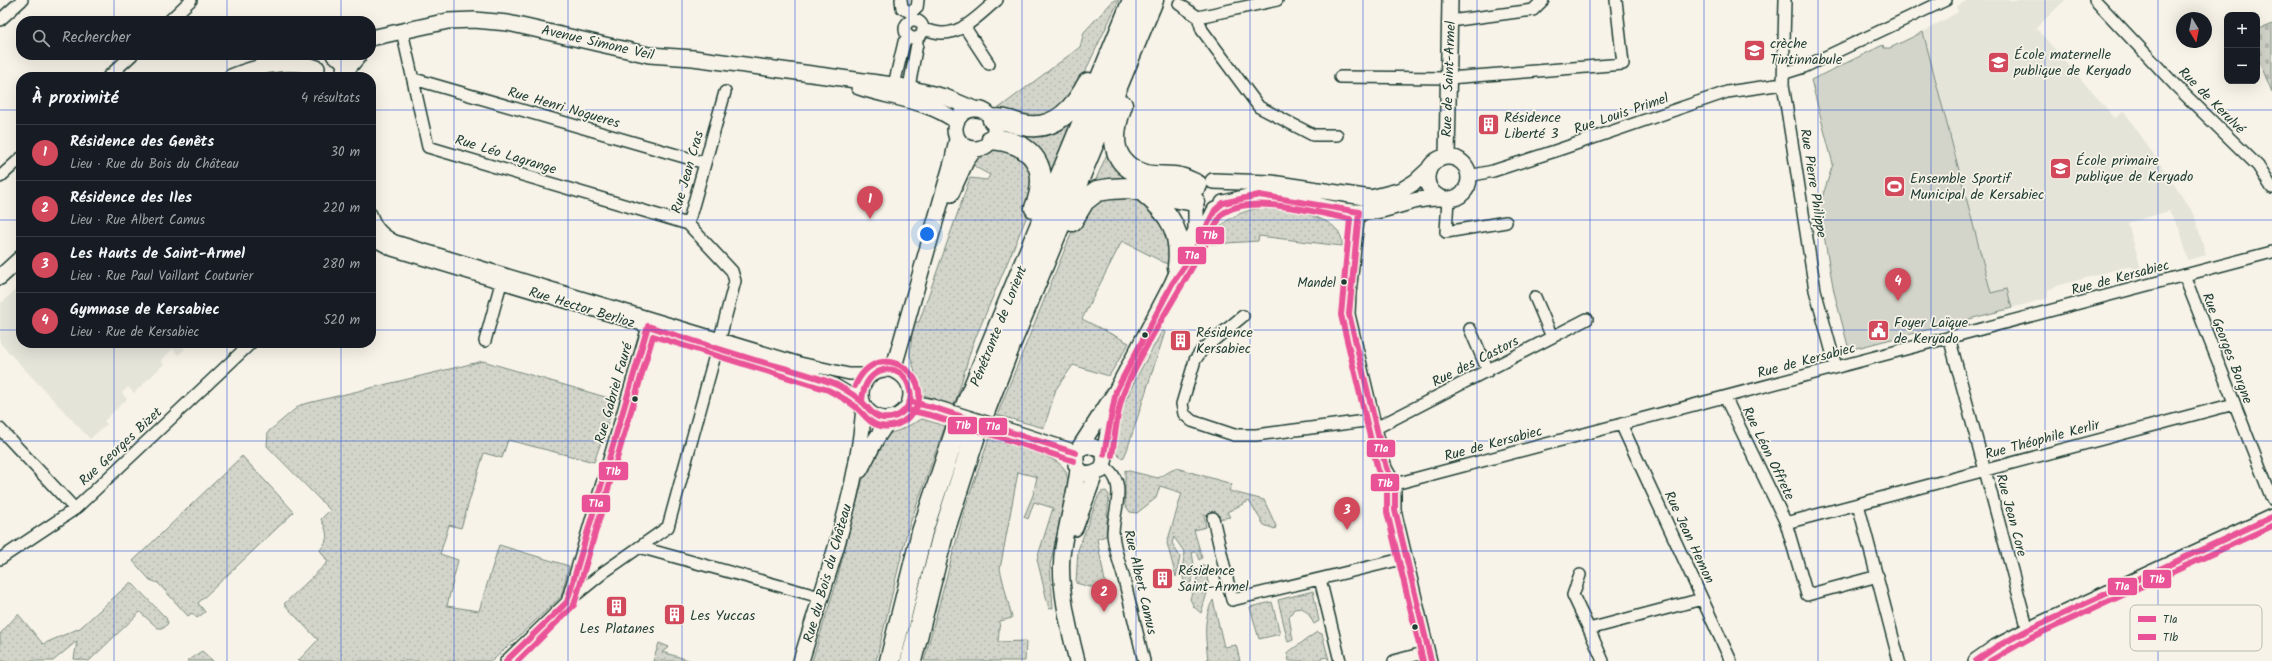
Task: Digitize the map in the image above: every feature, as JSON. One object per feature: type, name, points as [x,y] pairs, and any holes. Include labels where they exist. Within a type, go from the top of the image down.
[{"type":"highway","points":[[956,430],[988,322],[1040,195],[1042,184],[1042,174],[1032,155],[993,130],[1002,119],[1025,126],[1044,126],[1054,124],[1063,116],[1081,96],[1124,0]]},
{"type":"highway","name":"Pénétrante de Lorient","points":[[890,661],[922,532],[956,430],[1133,0]]},
{"type":"highway","name":"Pénétrante de Lorient","points":[[911,661],[954,499],[975,436],[1012,340],[1153,0]]},
{"type":"highway","points":[[1171,2],[1116,120],[1113,138],[1118,155],[1134,171],[1148,176],[1180,178],[1200,193]]},
{"type":"highway","points":[[954,499],[1020,348],[1073,217],[1084,201],[1097,192],[1128,188],[1145,193],[1200,193]]},
{"type":"highway","points":[[1145,193],[1164,210],[1170,219],[1178,240],[1180,251],[1175,275]]},
{"type":"street","points":[[0,20],[22,0]]},
{"type":"street","points":[[174,16],[191,0]]},
{"type":"street","points":[[903,5],[906,24],[905,29],[942,33],[953,32],[964,26],[997,0]]},
{"type":"street","points":[[1171,2],[1198,17],[1277,0]]},
{"type":"street","name":"Rue de Saint-Armel","points":[[1447,157],[1450,0]]},
{"type":"street","points":[[1450,21],[1533,10],[1542,0]]},
{"type":"street","points":[[1340,77],[1449,78],[1623,64],[1616,0]]},
{"type":"street","name":"Rue Pierre Philippe","points":[[1785,0],[1784,78],[1815,290],[1836,367]]},
{"type":"street","name":"Rue Louis Primel","points":[[1469,176],[1493,171],[1555,152],[1727,92],[1784,78],[1804,67],[1946,0]]},
{"type":"street","name":"Rue de Kerulvé","points":[[2095,0],[2175,85],[2258,166],[2272,188]]},
{"type":"street","points":[[903,5],[910,12],[917,4]]},
{"type":"street","points":[[901,86],[918,44],[917,4]]},
{"type":"street","points":[[1198,17],[1202,30],[1259,107],[1313,135],[1337,134]]},
{"type":"street","name":"Avenue Simone Veil","points":[[376,37],[448,21],[474,20],[508,23],[537,28],[649,55],[693,58],[901,86],[945,97],[974,109]]},
{"type":"street","points":[[964,26],[989,64]]},
{"type":"street","name":"Rue Léo Lagrange","points":[[402,32],[414,79],[428,147],[688,224]]},
{"type":"street","name":"Avenue Simone Veil","points":[[376,44],[387,36]]},
{"type":"street","points":[[113,72],[127,60]]},
{"type":"street","points":[[318,72],[319,61],[320,60]]},
{"type":"street","points":[[343,60],[344,72]]},
{"type":"street","points":[[346,72],[355,60]]},
{"type":"street","points":[[245,72],[286,62],[315,72]]},
{"type":"street","name":"Avenue Simone Veil","points":[[834,78],[880,95],[918,103],[939,110],[956,121]]},
{"type":"street","name":"Rue Henri Nogueres","points":[[414,79],[705,164]]},
{"type":"street","name":"Rue Jean Cras","points":[[567,602],[604,572],[668,527],[735,281],[732,271],[688,224],[725,92]]},
{"type":"street","points":[[974,109],[985,111],[993,130],[987,146],[974,150],[963,146],[957,139],[954,127],[956,121],[965,111],[974,109]]},
{"type":"street","points":[[893,370],[957,139]]},
{"type":"street","points":[[928,248],[959,175],[974,150]]},
{"type":"street","points":[[1447,157],[1459,160],[1467,170],[1469,176],[1466,189],[1461,194],[1444,198],[1423,198],[1382,211],[1359,212],[1259,195],[1205,211],[1200,193],[1271,183],[1371,198],[1394,194],[1402,190],[1415,182],[1436,161],[1447,157]]},
{"type":"street","points":[[0,177],[16,163]]},
{"type":"street","points":[[1428,170],[1428,186],[1433,193],[1444,198]]},
{"type":"street","points":[[1175,275],[1192,257],[1219,207],[1224,192],[1218,183],[1200,193]]},
{"type":"street","points":[[1077,661],[1069,632],[1063,579],[1062,549],[1075,492],[1078,469],[1075,461],[1078,451],[1116,391],[1175,275],[1196,230],[1200,193]]},
{"type":"street","points":[[1444,198],[1446,232],[1506,222]]},
{"type":"street","points":[[1359,212],[1349,314],[1386,468],[1395,484],[1395,510],[1429,656],[1394,661]]},
{"type":"street","name":"Rue Hector Berlioz","points":[[376,239],[377,242],[392,250],[503,278],[718,343],[832,383],[863,403]]},
{"type":"street","name":"Rue de Kersabiec","points":[[1395,484],[2272,252]]},
{"type":"street","points":[[0,277],[16,263]]},
{"type":"street","name":"Rue Georges Borgne","points":[[2184,275],[2272,498]]},
{"type":"street","points":[[485,341],[503,278]]},
{"type":"street","points":[[1535,297],[1552,337]]},
{"type":"street","name":"Rue des Castors","points":[[1243,316],[1202,350],[1195,360],[1182,404],[1184,414],[1192,421],[1234,435],[1256,435],[1375,424],[1488,371],[1587,319]]},
{"type":"street","name":"Rue Gabriel Fauré","points":[[506,661],[567,602],[650,322]]},
{"type":"street","points":[[1470,329],[1488,371]]},
{"type":"street","name":"Rue Jean Core","points":[[1949,337],[2028,630]]},
{"type":"street","name":"Rue Hector Berlioz","points":[[718,343],[849,374],[871,374]]},
{"type":"street","name":"Rue Georges Bizet","points":[[0,559],[75,509],[246,348]]},
{"type":"street","points":[[885,369],[893,370],[904,377],[908,382],[911,396],[910,402],[902,413],[890,418],[875,416],[863,403],[863,386],[871,374],[885,369]]},
{"type":"street","points":[[1063,579],[1068,548],[1101,465],[1116,391]]},
{"type":"street","name":"Rue Léon Offrete","points":[[1725,397],[1786,523],[1806,595],[1878,576]]},
{"type":"street","points":[[910,402],[932,407],[1078,451],[1088,445],[1093,445],[1101,465]]},
{"type":"street","name":"Rue du Bois du Château","points":[[801,661],[852,485],[862,432],[863,403]]},
{"type":"street","name":"Rue Théophile Kerlir","points":[[1786,523],[2234,404]]},
{"type":"street","name":"Rue du Bois du Château","points":[[852,485],[876,440],[890,418]]},
{"type":"street","name":"Rue Jean Hemon","points":[[1621,424],[1731,661]]},
{"type":"street","points":[[0,429],[75,509]]},
{"type":"street","points":[[1078,469],[1086,474],[1101,465]]},
{"type":"street","name":"Rue Albert Camus","points":[[1101,465],[1110,470],[1116,480],[1119,491],[1114,525],[1114,540],[1144,661]]},
{"type":"street","points":[[1858,504],[1899,661]]},
{"type":"street","points":[[1213,518],[1232,600],[1406,558]]},
{"type":"street","points":[[1976,661],[1996,647],[2028,630],[2271,520]]},
{"type":"street","points":[[639,547],[820,597]]},
{"type":"street","points":[[1580,575],[1573,595],[1603,661]]},
{"type":"street","points":[[1320,579],[1340,661]]},
{"type":"street","points":[[1589,629],[1702,599]]},
{"type":"shaded area","name":"École primaire publique de Keryado","points":[[1968,0],[2065,0],[2036,28],[2115,118],[2124,111],[2194,214],[2206,255],[2188,260],[2180,230],[2169,211],[2128,223],[2142,272],[2129,266],[2057,286],[2048,290],[2048,298],[2012,308],[2007,290],[1991,293],[1923,32],[1958,12],[1956,6]]},
{"type":"shaded area","points":[[16,290],[16,348],[185,349],[178,355],[173,349],[161,360],[164,364],[134,393],[128,387],[122,393],[127,399],[104,421],[107,424],[90,439],[0,343],[0,304]]},
{"type":"green space","points":[[1114,0],[1119,0],[1076,91],[1049,118],[1000,115],[999,108],[1080,47],[1084,32]]},
{"type":"green space","points":[[2272,24],[2272,92],[2260,63],[2260,29]]},
{"type":"green space","name":"Ensemble Sportif Municipal de Kersabiec","points":[[1923,32],[1991,293],[2007,289],[2012,308],[1849,350],[1834,292],[1819,207],[1833,164],[1811,80],[1883,45],[1884,48],[1890,48]]},
{"type":"green space","points":[[1080,111],[1050,181],[1000,134],[999,126]]},
{"type":"green space","points":[[1003,147],[1030,159],[1033,202],[972,346],[954,407],[922,394],[910,355],[913,322],[919,322],[970,178],[987,180],[990,175],[977,168],[969,161],[985,151]]},
{"type":"green space","points":[[1110,147],[1143,179],[1093,186]]},
{"type":"green space","points":[[1103,195],[1140,197],[1174,239],[1169,265],[1122,241],[1082,319],[1129,343],[1109,376],[1073,365],[1056,389],[1044,428],[997,415],[1076,222]]},
{"type":"green space","points":[[1268,207],[1314,216],[1325,221],[1335,227],[1341,236],[1342,246],[1259,236],[1258,241],[1211,244],[1220,228],[1233,217],[1250,210]]},
{"type":"green space","points":[[1162,331],[1165,332],[1127,450],[1124,457],[1121,458],[1116,453],[1116,438],[1124,406],[1138,374]]},
{"type":"green space","points":[[483,361],[612,399],[612,411],[594,462],[508,440],[502,458],[484,453],[461,528],[449,525],[440,554],[458,560],[447,606],[479,611],[499,545],[569,566],[561,597],[492,661],[298,661],[318,640],[284,604],[328,562],[320,550],[326,539],[325,527],[321,519],[330,510],[267,446],[268,432],[300,405]]},
{"type":"green space","points":[[922,419],[945,426],[907,532],[876,661],[812,661],[835,587],[862,482],[882,436],[900,430]]},
{"type":"green space","points":[[989,439],[1028,450],[1049,458],[1062,466],[1066,472],[1068,483],[1050,565],[1053,608],[1049,609],[1037,559],[1053,508],[1034,502],[1028,519],[1024,517],[1033,495],[1037,477],[1018,472],[1000,569],[1012,618],[1000,621],[998,642],[1026,641],[1025,661],[924,661],[965,508]]},
{"type":"green space","points":[[242,456],[294,512],[198,603],[205,612],[197,618],[192,613],[188,616],[158,583],[150,580],[133,561]]},
{"type":"green space","points":[[1176,468],[1232,484],[1229,491],[1264,500],[1276,526],[1275,529],[1264,525],[1249,501],[1227,512],[1230,517],[1217,519],[1216,514],[1204,515],[1206,527],[1194,530],[1202,558],[1199,560],[1196,552],[1192,552],[1195,572],[1188,589],[1185,585],[1183,576],[1185,553],[1174,537],[1172,543],[1180,557],[1176,577],[1167,543],[1182,493],[1160,486],[1156,498],[1137,513],[1130,512],[1125,505],[1125,470],[1158,478]]},
{"type":"green space","points":[[1106,491],[1109,495],[1106,536],[1097,539],[1106,587],[1090,587],[1076,583],[1078,550],[1098,497],[1101,492]]},
{"type":"green space","points":[[1201,565],[1204,565],[1209,586],[1201,613],[1194,607],[1190,599],[1198,575],[1203,573]]},
{"type":"green space","points":[[131,582],[166,618],[168,623],[164,628],[158,628],[140,612],[89,661],[74,659],[77,641],[53,661],[0,661],[0,634],[18,614],[43,644],[80,628]]},
{"type":"green space","points":[[1313,591],[1319,621],[1314,624],[1308,613],[1302,608],[1294,609],[1289,617],[1293,640],[1288,642],[1278,600]]},
{"type":"green space","points":[[1213,600],[1224,647],[1236,645],[1240,661],[1208,661],[1206,622]]},
{"type":"green space","points":[[1272,602],[1280,634],[1259,639],[1250,607]]},
{"type":"green space","points":[[1317,632],[1322,634],[1329,660],[1326,657],[1313,661],[1289,661],[1287,653]]},
{"type":"green space","points":[[659,643],[669,647],[662,652],[692,661],[653,661]]},
{"type":"green space","points":[[202,651],[213,661],[187,661]]},
{"type":"transit line","name":"T1a","points":[[1104,454],[1116,391],[1172,284],[1191,257],[1215,210],[1223,203],[1259,195],[1359,212],[1349,314],[1386,468],[1395,484],[1395,510],[1431,661]]},
{"type":"transit line","name":"T1b","points":[[1112,455],[1118,415],[1124,392],[1146,347],[1221,215],[1233,208],[1248,205],[1265,205],[1302,209],[1350,219],[1341,315],[1378,470],[1387,486],[1387,512],[1423,661]]},
{"type":"transit line","name":"T1a","points":[[506,661],[567,602],[648,326],[827,381],[837,385],[853,395],[876,416],[883,418],[895,417],[904,411],[910,401],[911,396],[906,380],[900,373],[892,370],[884,370],[876,373],[869,379],[864,389],[862,401]]},
{"type":"transit line","name":"T1b","points":[[518,661],[574,605],[653,336],[828,390],[850,403],[870,421],[877,425],[892,426],[903,422],[909,417],[918,404],[919,390],[914,378],[904,368],[892,362],[879,363],[866,370],[855,386]]},
{"type":"transit line","name":"T1a","points":[[910,402],[932,407],[1076,453]]},
{"type":"transit line","name":"T1b","points":[[908,410],[930,415],[1074,461]]},
{"type":"transit line","name":"T1a","points":[[1976,661],[1996,647],[2028,630],[2272,517]]},
{"type":"transit line","name":"T1b","points":[[1990,661],[2032,637],[2272,526]]},
{"type":"place","name":"crèche Tintinnabule","points":[[1754,51]]},
{"type":"place","name":"École maternelle publique de Keryado","points":[[1998,62]]},
{"type":"place","name":"Résidence Liberté 3","points":[[1489,125]]},
{"type":"place","name":"École primaire publique de Keryado","points":[[2060,168]]},
{"type":"place","name":"Ensemble Sportif Municipal de Kersabiec","points":[[1894,186]]},
{"type":"place","name":"Résidence des Genêts","points":[[870,219]]},
{"type":"place","name":"Mandel","points":[[1344,282]]},
{"type":"place","name":"Gymnase de Kersabiec","points":[[1898,301]]},
{"type":"place","name":"Foyer Laïque de Keryado","points":[[1878,330]]},
{"type":"place","name":"Résidence Kersabiec","points":[[1181,340]]},
{"type":"place","name":"Les Hauts de Saint-Armel","points":[[1347,530]]},
{"type":"place","name":"Résidence Saint-Armel","points":[[1163,578]]},
{"type":"place","name":"Les Platanes","points":[[617,606]]},
{"type":"place","name":"Résidence des Iles","points":[[1104,612]]},
{"type":"place","name":"Les Yuccas","points":[[675,615]]}]
